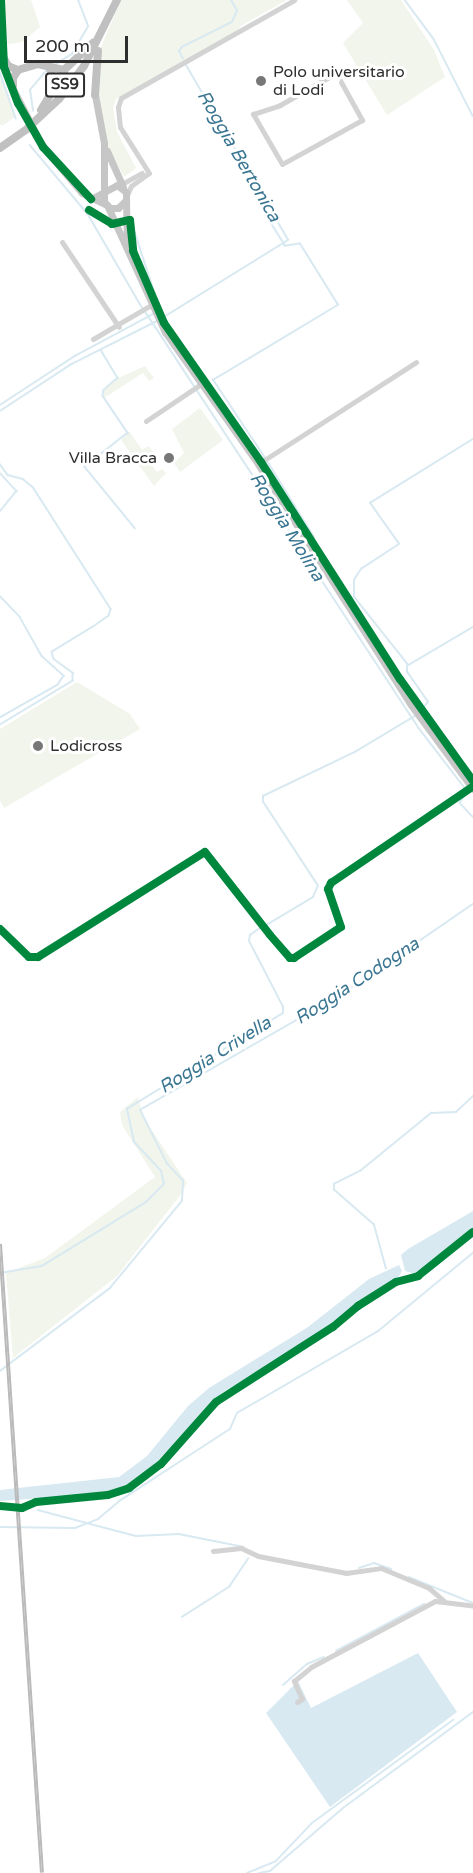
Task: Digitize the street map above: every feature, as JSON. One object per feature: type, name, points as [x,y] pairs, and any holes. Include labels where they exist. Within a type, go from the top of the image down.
[{"type":"highway","name":"SS9","points":[[0,143],[28,125],[65,84],[93,43],[112,0]]},
{"type":"highway","name":"SS9","points":[[0,148],[64,93],[90,57],[117,0]]},
{"type":"highway","points":[[95,95],[95,59],[109,20]]},
{"type":"highway","points":[[2,55],[8,66],[18,70],[38,64],[60,71],[72,66],[93,43]]},
{"type":"highway","points":[[41,110],[55,87],[50,67]]},
{"type":"highway","points":[[13,89],[13,78],[18,70]]},
{"type":"highway","points":[[64,93],[84,79],[90,82],[95,95]]},
{"type":"main road","points":[[13,89],[32,132],[82,193],[118,208],[123,191]]},
{"type":"main road","points":[[95,95],[104,143],[106,204],[151,305],[197,387],[258,464],[405,695],[472,788]]},
{"type":"main road","points":[[104,143],[123,191],[128,254]]},
{"type":"main road","points":[[91,198],[104,192],[123,191]]},
{"type":"street","points":[[1,0],[2,55],[13,89]]},
{"type":"street","points":[[143,173],[120,127],[118,103],[184,62],[239,34],[290,1]]},
{"type":"street","points":[[336,74],[342,78],[362,120],[282,164],[253,114],[280,105],[336,74]]},
{"type":"street","points":[[123,191],[130,180],[143,173]]},
{"type":"street","points":[[123,191],[143,173]]},
{"type":"street","points":[[119,177],[130,180]]},
{"type":"street","points":[[62,242],[119,327]]},
{"type":"street","points":[[93,339],[119,327],[151,305]]},
{"type":"street","points":[[258,464],[416,362]]},
{"type":"street","points":[[146,421],[197,387]]},
{"type":"street","points":[[0,929],[29,957],[38,957],[205,852],[290,958],[335,932],[341,924],[328,886],[472,788]]},
{"type":"street","points":[[213,1551],[241,1548],[258,1556],[350,1574],[381,1568],[429,1588],[444,1601]]},
{"type":"street","points":[[297,1702],[302,1699],[294,1681],[311,1667],[435,1601],[473,1606]]},
{"type":"shaded area","points":[[2,0],[31,0],[40,27],[22,42],[3,45]]},
{"type":"shaded area","points":[[121,0],[287,0],[242,25],[233,35],[116,99],[113,108],[117,132],[136,168],[124,177],[105,142],[96,93],[98,54]]},
{"type":"shaded area","points":[[347,0],[401,0],[434,50],[445,77],[387,115],[343,43],[363,23]]},
{"type":"shaded area","points":[[0,75],[15,117],[2,126],[0,124]]},
{"type":"shaded area","points":[[145,366],[154,378],[149,381],[143,373],[104,398],[104,390],[118,378]]},
{"type":"shaded area","points":[[200,408],[223,440],[180,472],[174,463],[184,453],[172,429]]},
{"type":"shaded area","points":[[129,431],[142,450],[148,446],[155,453],[157,460],[151,464],[157,472],[162,469],[166,473],[154,486],[121,440]]},
{"type":"shaded area","points":[[77,682],[130,714],[140,729],[4,808],[0,800],[0,729]]},
{"type":"shaded area","points":[[138,1097],[143,1117],[187,1183],[182,1193],[117,1276],[13,1358],[6,1273],[45,1258],[155,1177],[122,1125],[120,1112]]},
{"type":"shaded area","points":[[473,1211],[473,1228],[424,1269],[415,1274],[405,1271],[401,1255]]},
{"type":"shaded area","points":[[399,1265],[402,1271],[398,1278],[359,1301],[313,1338],[223,1392],[147,1472],[129,1485],[100,1494],[0,1501],[0,1490],[119,1477],[147,1456],[188,1406],[209,1388],[308,1327],[369,1279]]},
{"type":"shaded area","points":[[418,1653],[457,1712],[330,1807],[266,1713],[298,1681],[311,1708]]},
{"type":"waterway","points":[[56,64],[72,54],[88,26],[78,0]]},
{"type":"waterway","name":"Roggia Bertonica","points":[[183,59],[179,51],[182,47],[232,22],[237,11],[231,0]]},
{"type":"waterway","points":[[405,0],[434,39],[473,116]]},
{"type":"waterway","name":"Roggia Bertonica","points":[[164,317],[288,240],[185,64]]},
{"type":"waterway","points":[[33,111],[30,90],[46,71]]},
{"type":"waterway","points":[[0,72],[16,118]]},
{"type":"waterway","name":"Roggia Molina","points":[[30,145],[88,214],[142,307]]},
{"type":"waterway","points":[[265,214],[285,246],[300,244],[338,305],[213,380],[265,458]]},
{"type":"waterway","points":[[134,229],[160,309]]},
{"type":"waterway","name":"Roggia Molina","points":[[145,311],[418,727],[466,789]]},
{"type":"waterway","points":[[0,405],[75,356],[153,314]]},
{"type":"waterway","name":"Roggia Bertonica","points":[[0,411],[70,365],[157,321]]},
{"type":"waterway","points":[[101,350],[118,378],[104,390],[103,396],[128,433],[85,467],[135,528]]},
{"type":"waterway","points":[[408,665],[354,597],[354,580],[361,569],[399,544],[370,503],[473,439]]},
{"type":"waterway","points":[[268,462],[315,538]]},
{"type":"waterway","name":"Roggia Bertonica","points":[[0,464],[8,475],[23,479],[33,487],[111,609],[109,616],[52,652],[54,659],[73,673],[73,681],[0,725]]},
{"type":"waterway","points":[[0,473],[17,491],[0,512]]},
{"type":"waterway","points":[[0,596],[20,617],[42,656],[64,676],[58,685],[0,718]]},
{"type":"waterway","name":"Roggia Crivella","points":[[419,713],[428,702],[407,672],[407,666],[473,627]]},
{"type":"waterway","name":"Roggia Crivella","points":[[265,926],[313,897],[318,886],[263,802],[263,796],[355,752],[415,716]]},
{"type":"waterway","name":"Roggia Molina","points":[[467,793],[460,803],[473,817]]},
{"type":"waterway","name":"Roggia Codogna","points":[[0,1371],[110,1288],[182,1201],[183,1181],[167,1164],[140,1110],[342,994],[473,904]]},
{"type":"waterway","name":"Roggia Crivella","points":[[0,1273],[42,1266],[146,1202],[164,1184],[161,1171],[134,1142],[127,1109],[283,1013],[283,1007],[249,941],[250,935],[260,928]]},
{"type":"waterway","name":"Roggia Molina","points":[[386,1269],[374,1225],[334,1190],[334,1184],[360,1171],[431,1113],[456,1112],[473,1096]]},
{"type":"waterway","points":[[0,1527],[75,1528],[98,1519],[118,1502],[230,1429],[237,1413],[377,1332],[473,1253]]},
{"type":"waterway","points":[[38,1510],[136,1536],[179,1534],[244,1547]]},
{"type":"waterway","points":[[182,1617],[229,1587],[248,1559]]},
{"type":"waterway","points":[[359,1568],[374,1563],[391,1569]]},
{"type":"waterway","points":[[409,1577],[473,1603]]},
{"type":"waterway","points":[[336,1651],[424,1604]]},
{"type":"waterway","points":[[283,1685],[307,1664],[324,1657]]},
{"type":"waterway","points":[[259,1873],[270,1871],[343,1808],[473,1712]]},
{"type":"waterway","points":[[247,1873],[276,1861],[312,1823],[453,1720]]},
{"type":"railway","points":[[0,1244],[42,1873]]},
{"type":"cycle path","points":[[1,0],[4,67],[18,103],[43,147],[91,199]]},
{"type":"cycle path","points":[[89,210],[112,224],[130,220],[133,251],[164,323],[261,462],[400,679],[473,781]]},
{"type":"cycle path","points":[[0,929],[29,957],[38,957],[205,852],[270,935],[290,958],[294,958],[341,927],[328,889],[331,883],[472,787]]},
{"type":"cycle path","points":[[0,1506],[22,1508],[36,1502],[108,1495],[129,1488],[161,1464],[216,1402],[333,1327],[358,1306],[396,1282],[418,1276],[473,1232]]},
{"type":"place","name":"Polo universitario di Lodi","points":[[261,81]]},
{"type":"place","name":"Villa Bracca","points":[[169,458]]},
{"type":"place","name":"Lodicross","points":[[38,746]]}]
